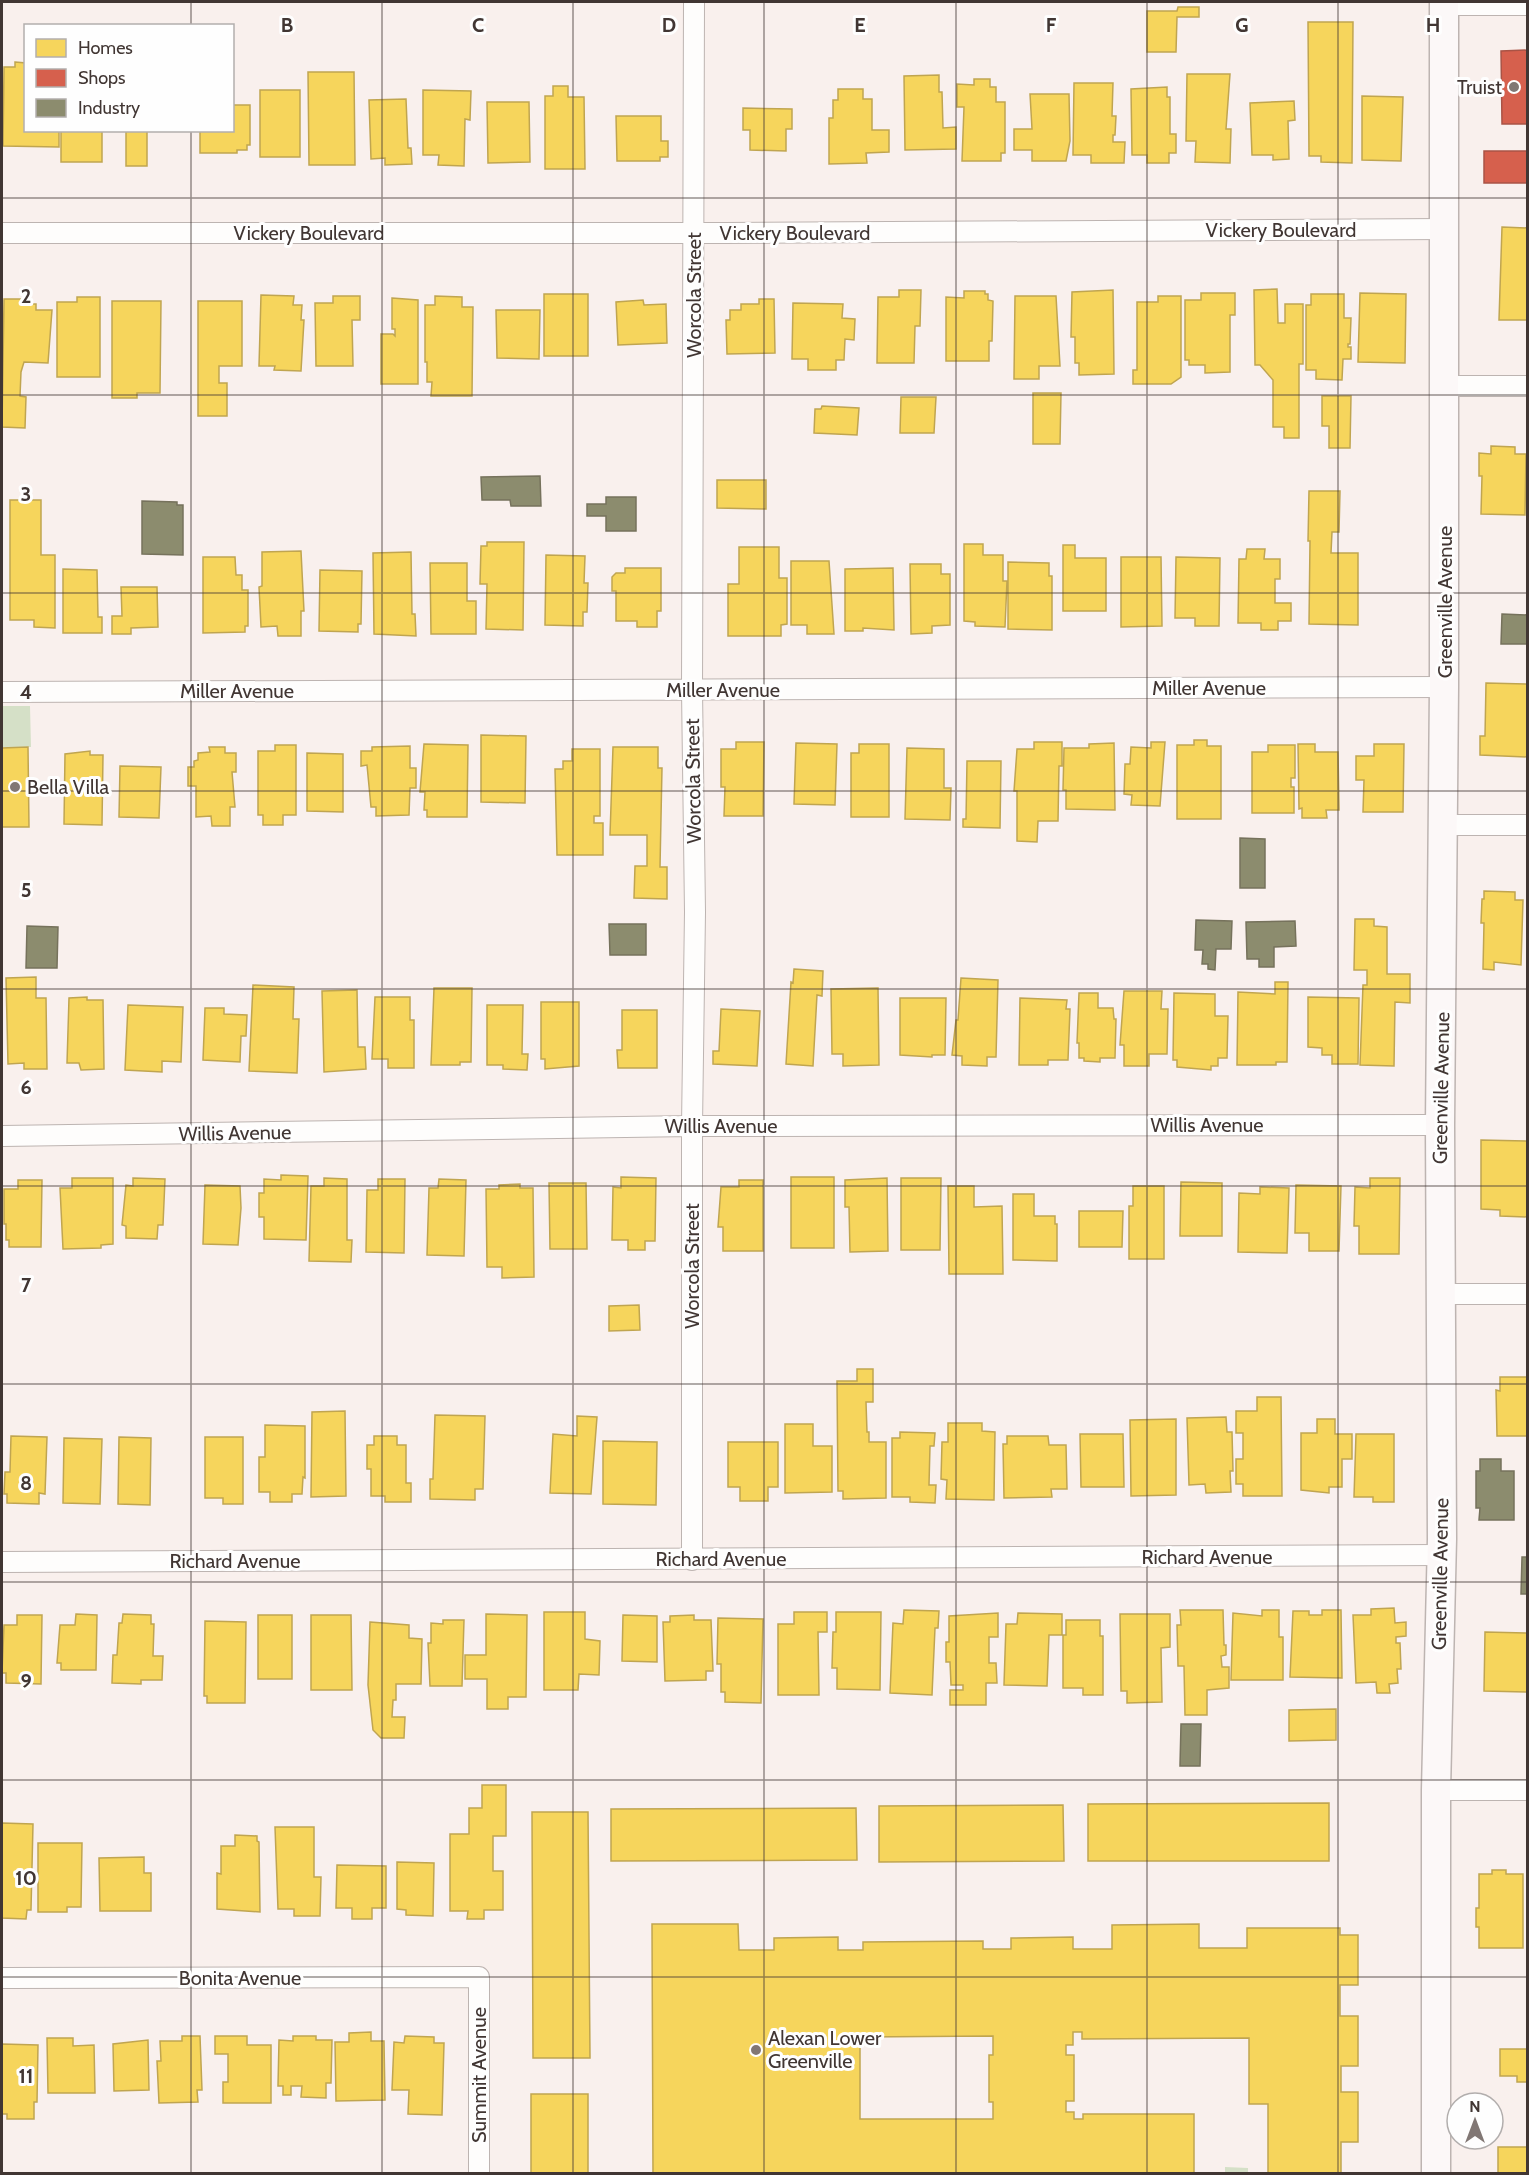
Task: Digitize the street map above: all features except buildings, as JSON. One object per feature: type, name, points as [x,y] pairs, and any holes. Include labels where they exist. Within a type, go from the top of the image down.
[{"type":"main road","name":"Greenville Avenue","points":[[1436,2174],[1436,1791],[1442,1555],[1440,1125],[1444,825],[1444,3]]},
{"type":"street","name":"Worcola Street","points":[[692,1560],[692,1126],[695,912],[692,690],[694,2]]},
{"type":"street","points":[[1444,3],[1527,5]]},
{"type":"street","name":"Vickery Boulevard","points":[[2,233],[694,233],[1445,229]]},
{"type":"street","points":[[1445,386],[1527,386]]},
{"type":"street","name":"Miller Avenue","points":[[2,692],[1444,687]]},
{"type":"street","points":[[1444,825],[1527,825]]},
{"type":"street","name":"Willis Avenue","points":[[2,1136],[692,1126],[1440,1125]]},
{"type":"street","points":[[1440,1294],[1527,1294]]},
{"type":"street","name":"Richard Avenue","points":[[2,1562],[1442,1555]]},
{"type":"street","points":[[1436,1791],[1527,1790]]},
{"type":"street","name":"Bonita Avenue","points":[[2,1978],[479,1977]]},
{"type":"street","name":"Summit Avenue","points":[[479,1977],[479,2174]]},
{"type":"green space","points":[[2,706],[30,706],[31,747],[2,747]]},
{"type":"green space","points":[[1225,2167],[1248,2168],[1248,2173],[1225,2173]]},
{"type":"place","name":"Truist","points":[[1514,87]]},
{"type":"place","name":"Bella Villa","points":[[15,787]]},
{"type":"place","name":"Alexan Lower Greenville","points":[[756,2050]]}]
